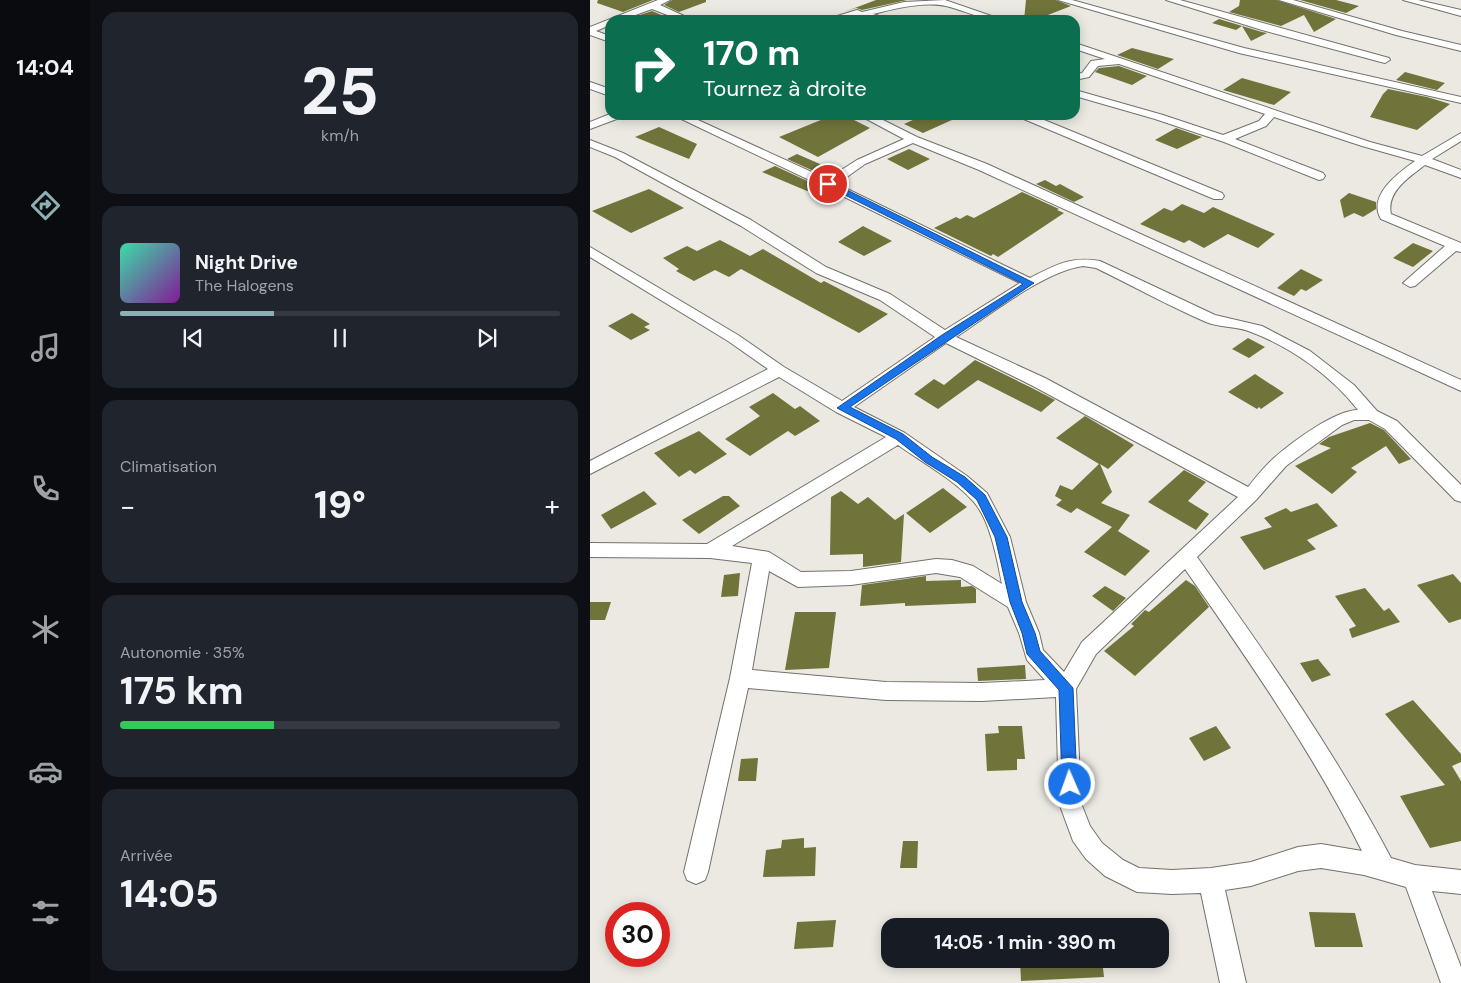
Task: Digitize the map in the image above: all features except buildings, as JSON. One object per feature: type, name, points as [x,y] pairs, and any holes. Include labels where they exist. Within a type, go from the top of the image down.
[{"type":"street","points":[[626,15],[666,0]]},
{"type":"street","points":[[1062,0],[1242,51],[1461,100]]},
{"type":"street","points":[[1170,0],[1385,60]]},
{"type":"street","points":[[1283,0],[1399,33],[1461,48]]},
{"type":"street","points":[[1407,0],[1461,13]]},
{"type":"street","points":[[864,14],[902,4],[942,3],[982,15]]},
{"type":"street","points":[[651,5],[676,15]]},
{"type":"street","points":[[846,15],[852,13],[867,15]]},
{"type":"street","points":[[590,31],[605,24]]},
{"type":"street","points":[[590,31],[605,37]]},
{"type":"street","points":[[1080,48],[1461,174]]},
{"type":"street","points":[[1080,76],[1085,75],[1094,64],[1120,61]]},
{"type":"street","points":[[590,85],[605,91]]},
{"type":"street","points":[[1080,94],[1176,123],[1217,138],[1226,139],[1319,176]]},
{"type":"street","points":[[1226,139],[1263,124],[1272,112]]},
{"type":"street","points":[[590,126],[605,120]]},
{"type":"street","points":[[689,120],[828,184],[1030,283]]},
{"type":"street","points":[[874,120],[913,139],[982,167],[1461,386]]},
{"type":"street","points":[[1035,120],[1218,196]]},
{"type":"street","points":[[1458,246],[1385,216],[1383,212],[1390,188],[1423,160],[1461,136]]},
{"type":"street","points":[[828,184],[861,162],[913,139]]},
{"type":"street","points":[[590,143],[619,155],[746,223],[821,270],[885,298],[945,337],[1039,382],[1250,496]]},
{"type":"street","points":[[1410,283],[1458,246]]},
{"type":"street","points":[[590,250],[733,338],[779,370],[842,408],[899,437],[928,459],[961,480],[981,498],[1001,537],[1016,602],[1029,633],[1034,654],[1066,688]]},
{"type":"street","points":[[842,408],[945,337],[1030,283],[1068,264],[1083,262],[1100,265],[1212,319],[1250,326],[1269,335],[1322,367],[1359,398],[1371,415]]},
{"type":"street","points":[[590,468],[779,370]]},
{"type":"street","points":[[1461,496],[1391,425],[1371,415],[1352,415],[1336,421],[1280,462],[1250,496],[1089,648],[1066,688],[1070,803],[1081,833],[1094,851],[1114,868],[1137,880],[1172,882],[1211,880],[1251,874],[1298,858],[1321,856],[1364,863],[1415,877],[1461,882]]},
{"type":"street","points":[[710,550],[899,437]]},
{"type":"street","points":[[590,550],[710,550],[762,558],[798,580],[851,578],[936,566],[952,567],[966,571],[983,580],[1016,602]]},
{"type":"street","points":[[1186,555],[1323,756],[1360,820],[1384,870]]},
{"type":"street","points":[[696,872],[740,678],[762,558]]},
{"type":"street","points":[[740,678],[886,691],[982,692],[1066,688]]},
{"type":"street","points":[[1415,877],[1454,983]]},
{"type":"street","points":[[1211,880],[1233,983]]},
{"type":"route","points":[[828,184],[1030,283],[945,337],[842,408],[899,437],[928,459],[961,480],[981,498],[1001,537],[1016,602],[1029,633],[1034,654],[1066,688],[1070,784]]}]
